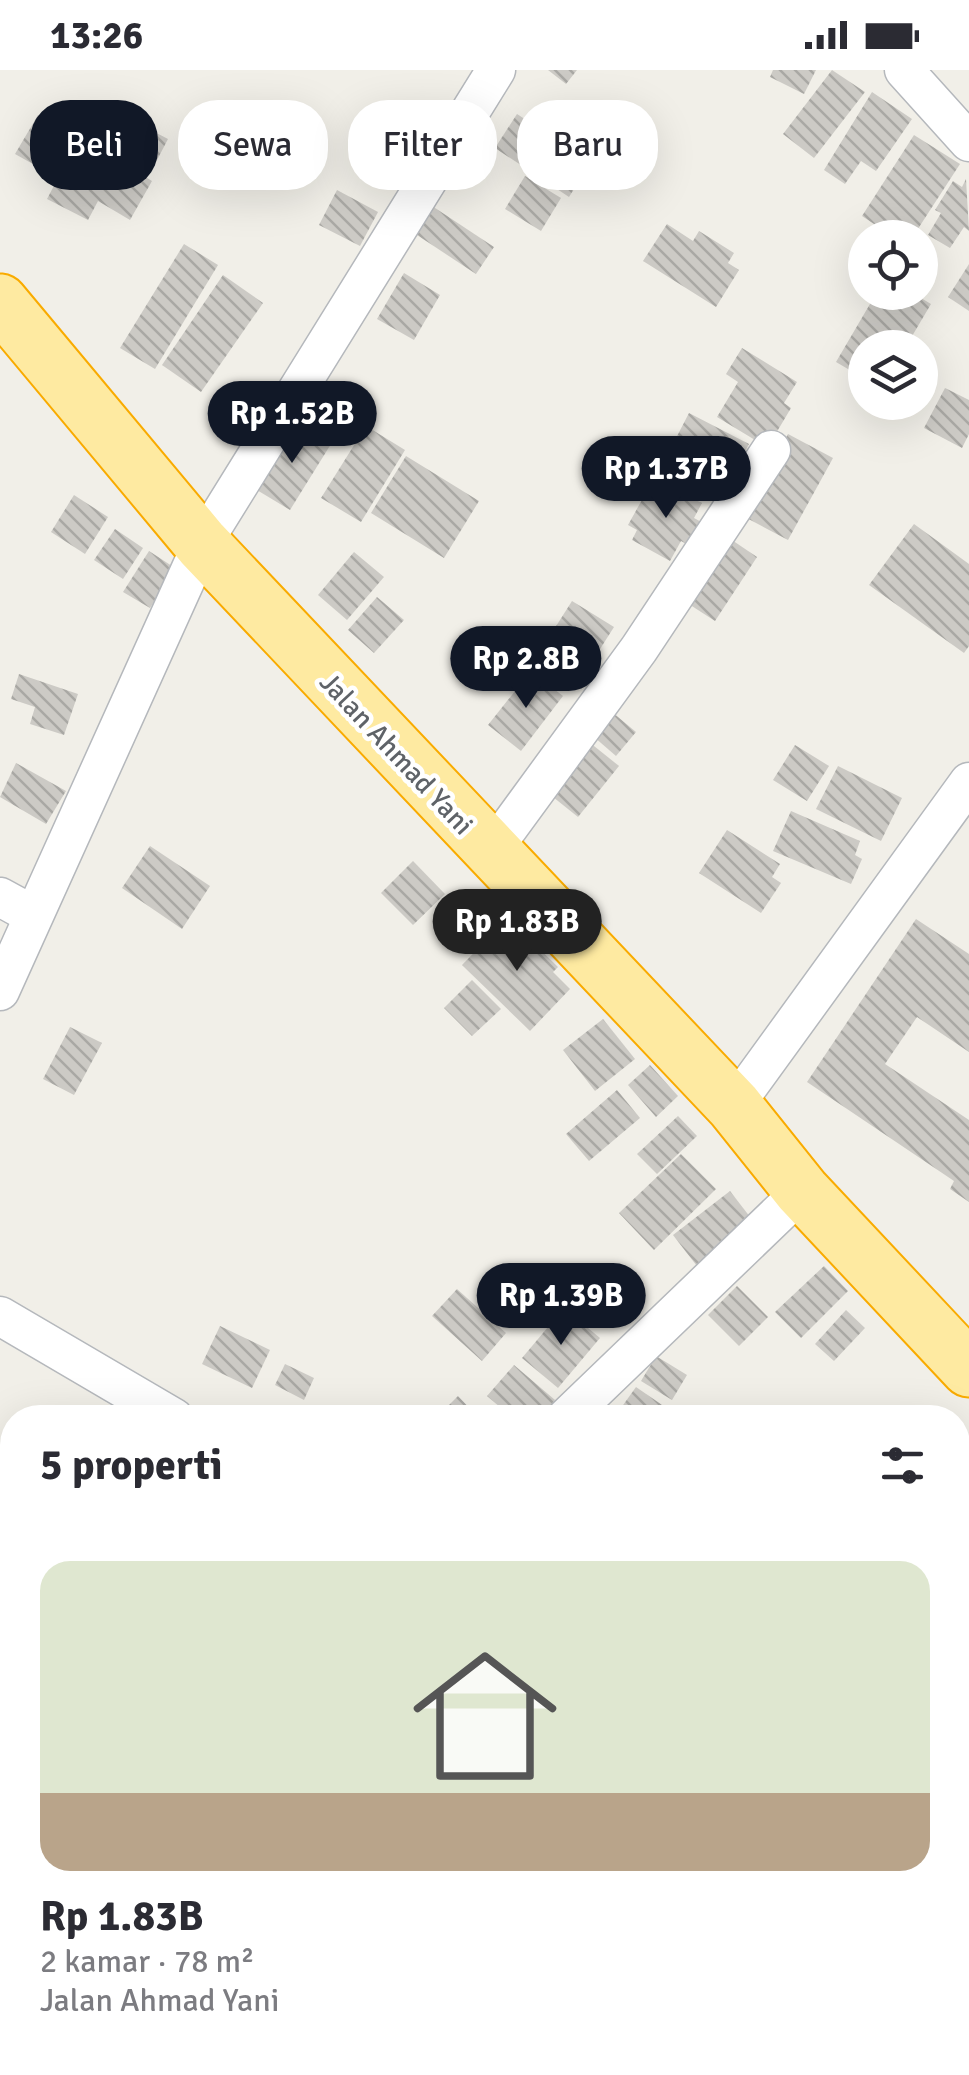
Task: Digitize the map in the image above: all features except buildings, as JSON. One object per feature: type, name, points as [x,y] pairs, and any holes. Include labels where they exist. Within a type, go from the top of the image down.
[{"type":"highway","name":"Jalan Ahmad Yani","points":[[0,302],[202,544],[490,853],[734,1106],[802,1190],[969,1369]]},
{"type":"street","points":[[0,990],[16,906],[202,544],[496,70]]},
{"type":"street","points":[[919,76],[969,142]]},
{"type":"street","points":[[490,853],[638,649],[771,450]]},
{"type":"street","points":[[734,1106],[969,782]]},
{"type":"street","points":[[579,1405],[802,1190]]},
{"type":"street","points":[[0,1316],[152,1405]]}]
